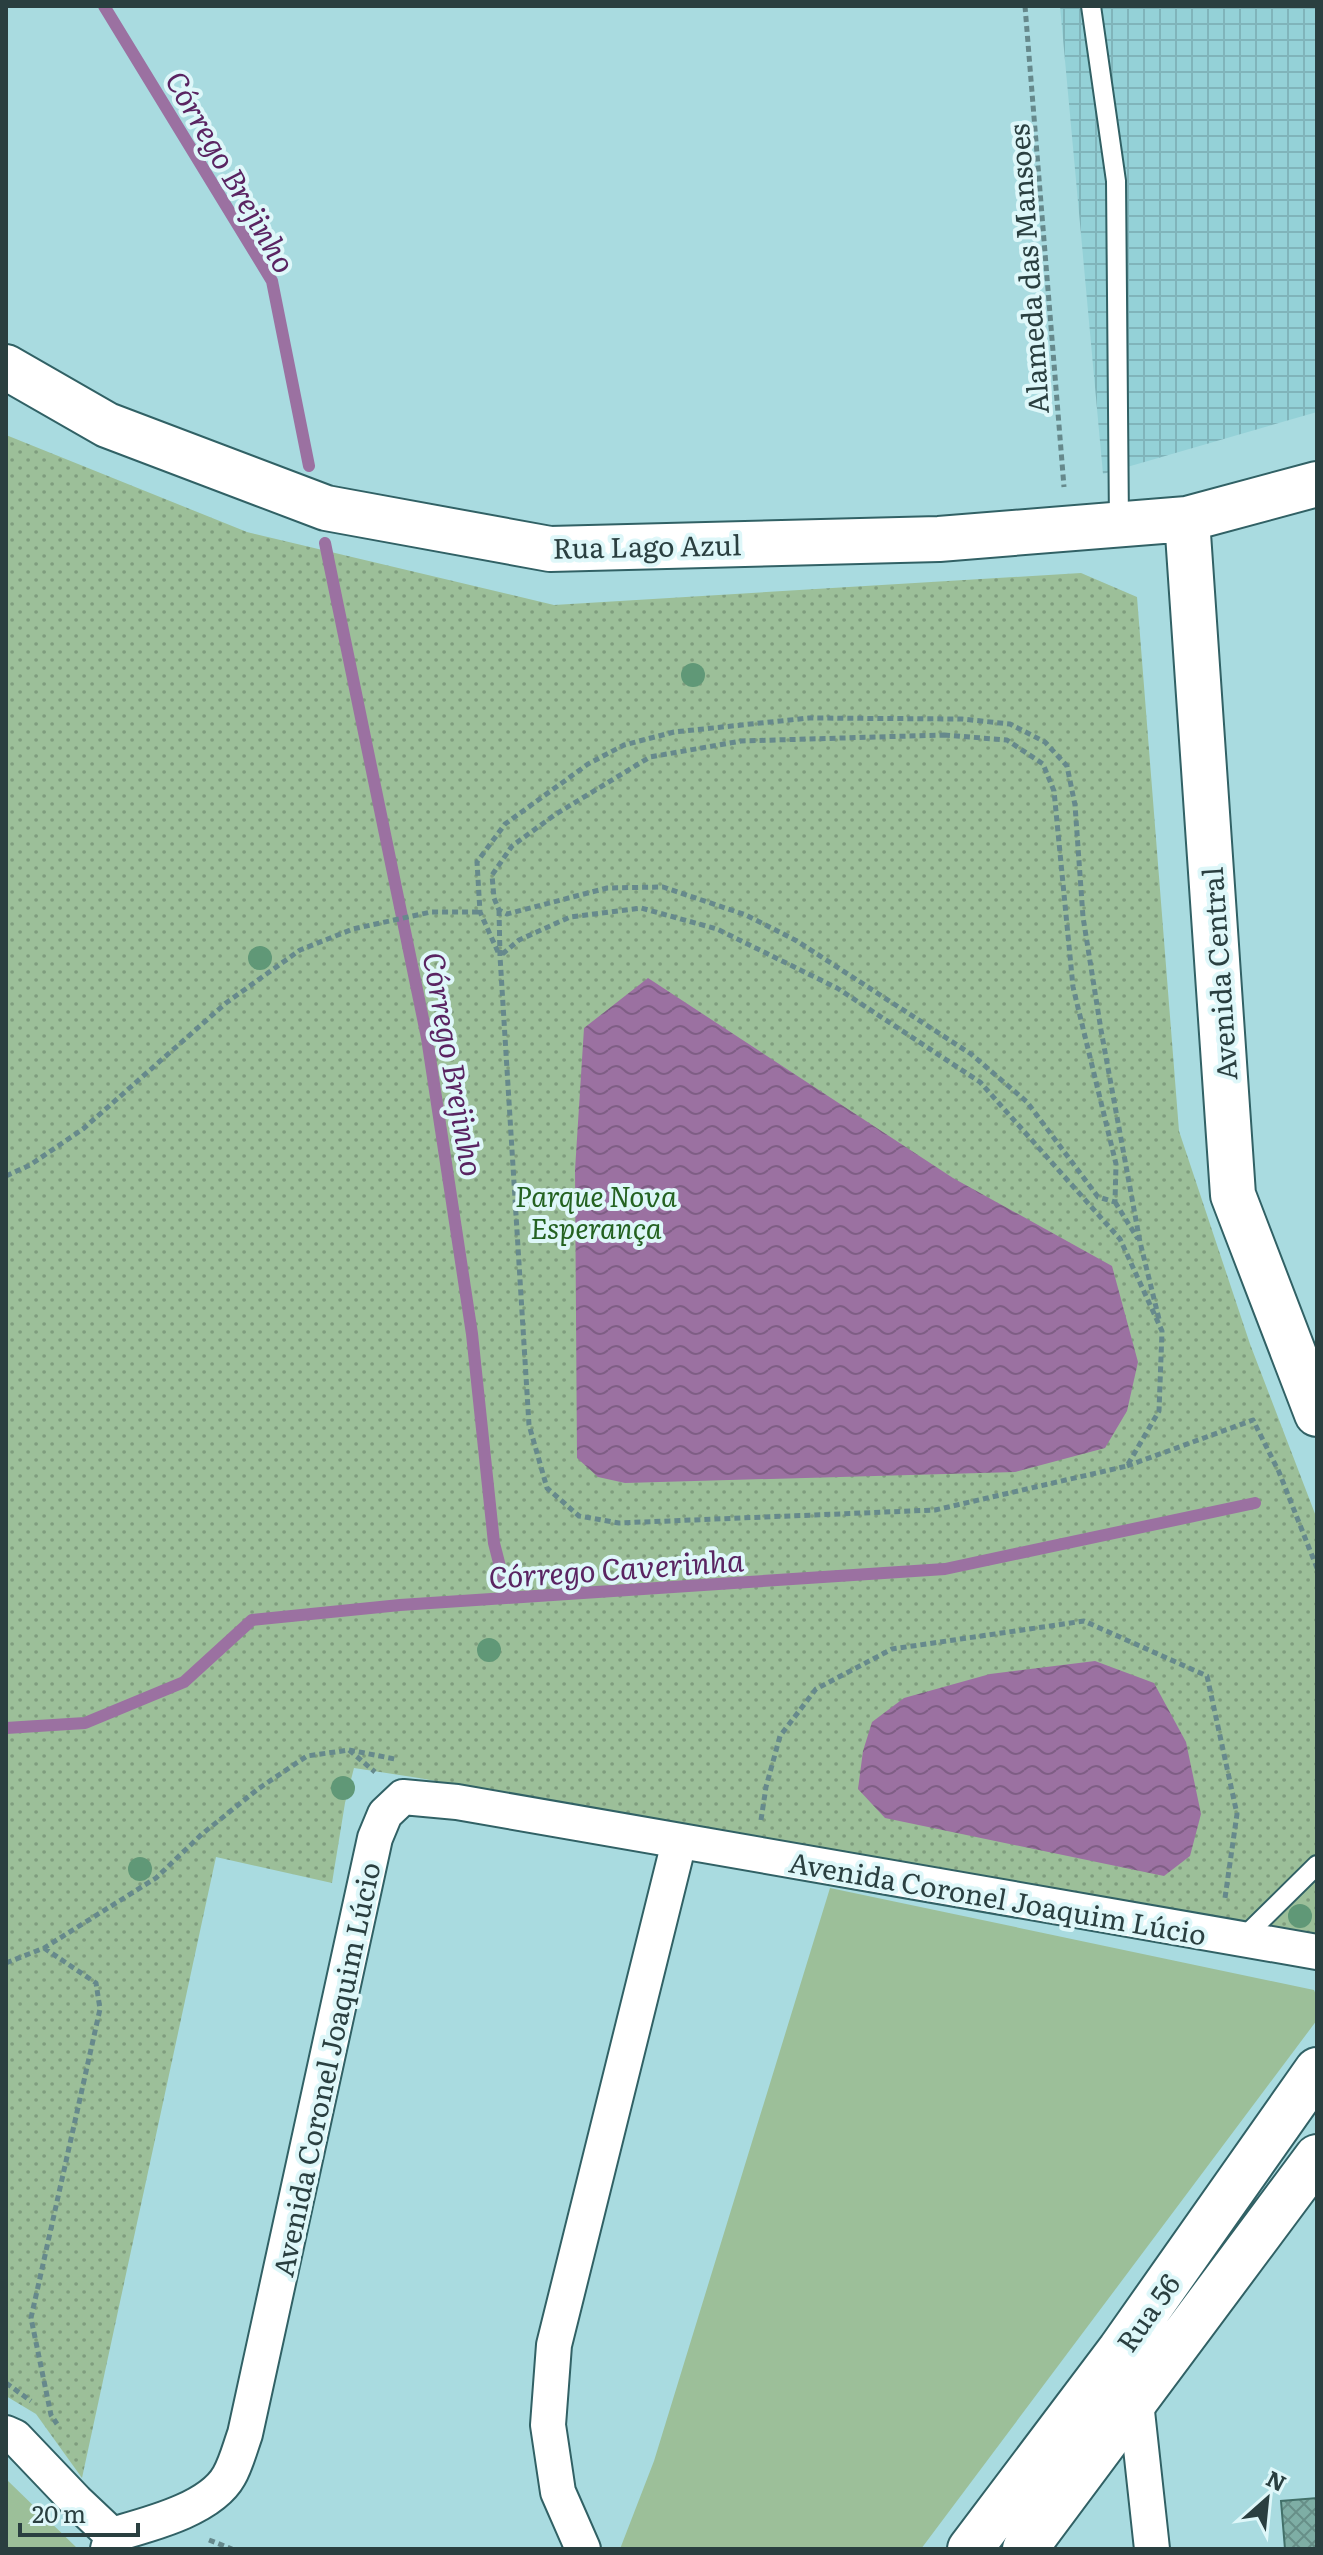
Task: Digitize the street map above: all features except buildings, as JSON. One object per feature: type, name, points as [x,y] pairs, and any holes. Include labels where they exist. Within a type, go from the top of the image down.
[{"type":"street","name":"Rua Lago Azul","points":[[6,367],[107,425],[326,508],[550,549],[939,539],[1187,519],[1317,484]]},
{"type":"street","name":"Avenida Central","points":[[1187,519],[1233,1195],[1317,1414]]},
{"type":"street","name":"Avenida Coronel Joaquim Lúcio","points":[[110,2542],[202,2502],[228,2478],[245,2434],[375,1838],[385,1814],[403,1797],[457,1802],[1317,1952]]},
{"type":"street","points":[[583,2549],[558,2492],[548,2425],[554,2345],[679,1842]]},
{"type":"street","name":"Rua 56","points":[[970,2549],[1120,2350],[1317,2070]]},
{"type":"street","name":"Rua 56","points":[[1025,2549],[1317,2157]]},
{"type":"street","points":[[1136,2402],[1152,2549]]},
{"type":"street","points":[[6,2433],[15,2437],[110,2542]]},
{"type":"lane","points":[[1091,6],[1116,181],[1119,524]]},
{"type":"lane","points":[[1230,1936],[1317,1865]]},
{"type":"path","name":"Alameda das Mansoes","points":[[1025,6],[1067,528]]},
{"type":"path","points":[[500,956],[480,912],[477,862],[505,824],[588,764],[624,745],[674,732],[809,718],[962,719],[1010,724],[1045,742],[1067,766],[1083,917],[1140,1242],[1162,1331],[1159,1411],[1127,1466]]},
{"type":"path","points":[[1140,1242],[1115,1202],[1116,1164],[1073,987],[1054,791],[1043,764],[1007,740],[944,735],[741,741],[650,757],[556,814],[512,846],[492,875],[494,898],[499,910],[529,1425],[547,1488],[579,1516],[619,1523],[935,1510],[1127,1466],[1253,1420],[1279,1472],[1317,1568]]},
{"type":"path","points":[[499,910],[507,914],[607,888],[663,887],[746,915],[797,941],[971,1054],[1027,1102],[1098,1197],[1115,1202]]},
{"type":"path","points":[[500,956],[519,940],[570,917],[641,908],[717,929],[837,988],[980,1082],[1120,1239],[1162,1331]]},
{"type":"path","points":[[6,1176],[30,1165],[83,1129],[226,1003],[300,950],[353,929],[431,912],[480,912]]},
{"type":"path","points":[[760,1826],[766,1787],[780,1736],[816,1689],[892,1649],[1084,1621],[1207,1676],[1237,1814],[1230,1936]]},
{"type":"path","points":[[6,1963],[44,1948],[156,1878],[202,1834],[258,1789],[307,1756],[349,1750],[403,1797]]},
{"type":"path","points":[[44,1948],[96,1983],[100,2009],[31,2318],[51,2415],[58,2426]]},
{"type":"shaded area","points":[[1060,6],[1317,6],[1317,412],[1103,474]]},
{"type":"green space","name":"Parque Nova Esperança","points":[[6,435],[247,532],[554,605],[1081,573],[1137,597],[1179,1131],[1250,1344],[1317,1519],[1317,1943],[354,1768],[332,1883],[216,1857],[82,2478],[36,2414],[6,2396]]},
{"type":"green space","points":[[830,1888],[1314,1990],[1317,2020],[921,2549],[620,2549],[654,2461]]},
{"type":"green space","points":[[6,2479],[78,2549],[6,2549]]},
{"type":"water","points":[[648,978],[953,1178],[1112,1266],[1138,1362],[1127,1411],[1105,1448],[1015,1472],[625,1483],[598,1477],[577,1458],[575,1170],[584,1028]]},
{"type":"water","points":[[1095,1661],[1154,1683],[1186,1742],[1201,1814],[1190,1856],[1164,1876],[885,1818],[858,1789],[863,1751],[872,1722],[904,1698],[990,1674]]},
{"type":"waterway","name":"Córrego Brejinho","points":[[104,6],[272,281],[309,466]]},
{"type":"waterway","name":"Córrego Brejinho","points":[[325,543],[427,1038],[472,1334],[494,1543],[508,1598]]},
{"type":"waterway","name":"Córrego Caverinha","points":[[6,1728],[85,1723],[184,1682],[252,1620],[400,1605],[945,1569],[1255,1503]]}]
